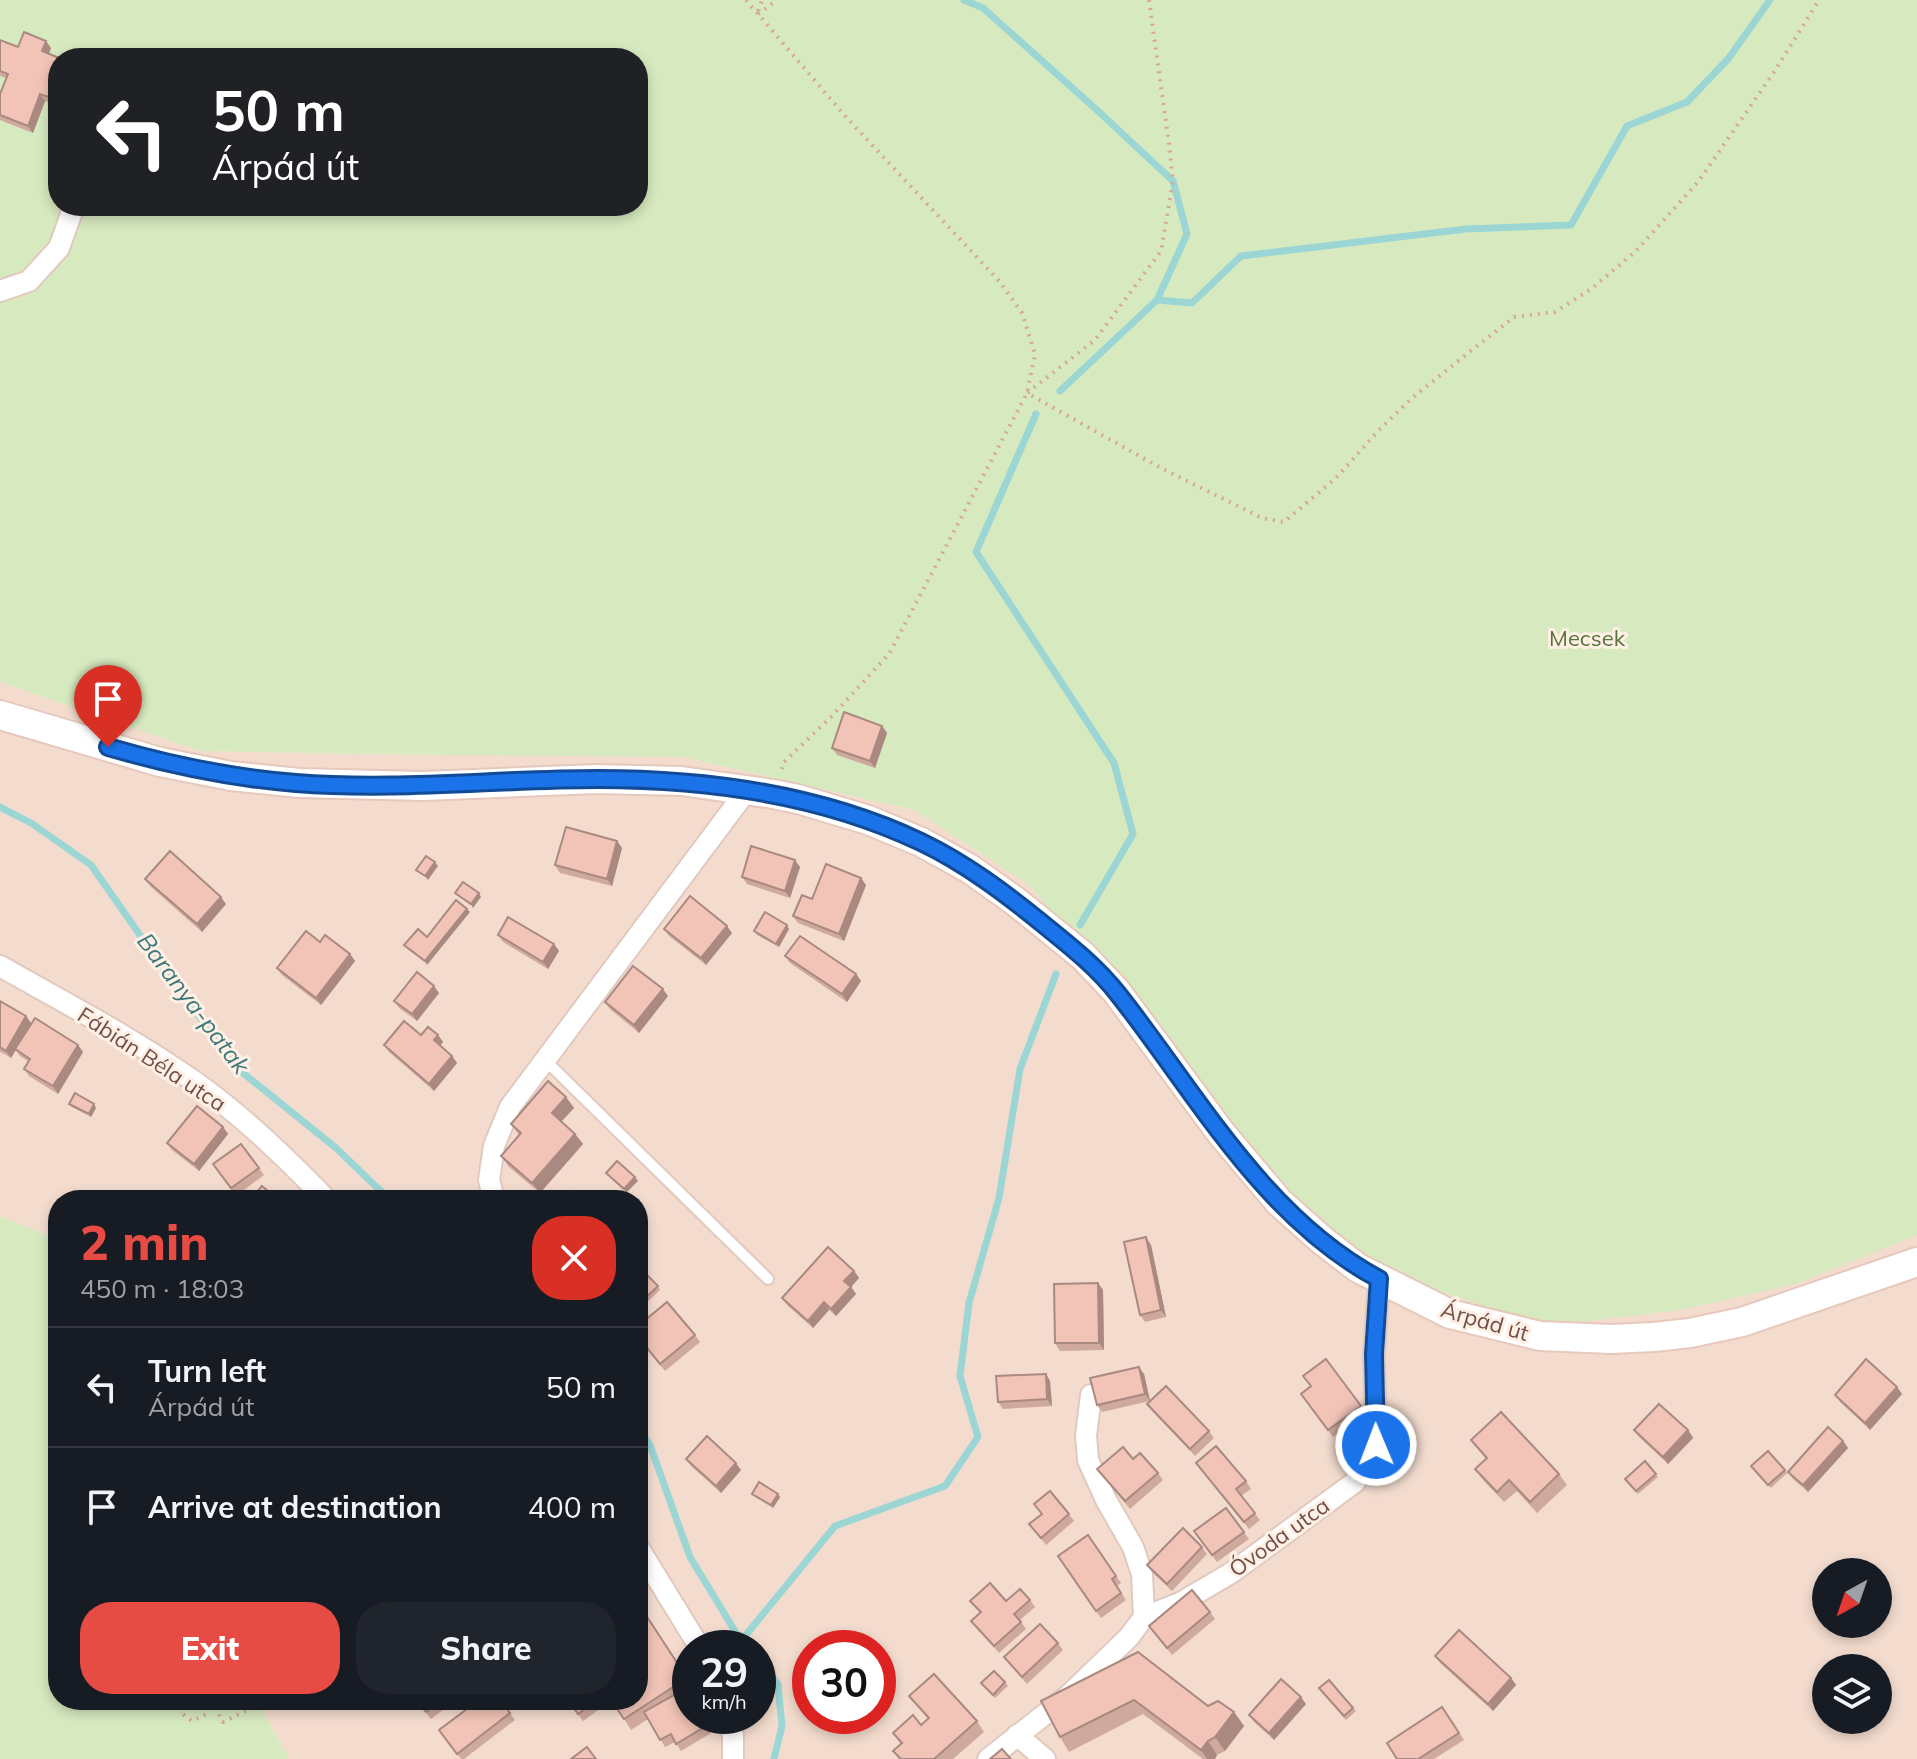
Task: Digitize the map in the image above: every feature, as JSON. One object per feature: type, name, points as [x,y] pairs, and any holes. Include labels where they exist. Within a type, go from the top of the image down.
[{"type":"main road","name":"Árpád út","points":[[0,715],[160,762],[231,776],[299,783],[423,786],[596,779],[681,781],[760,792],[843,812],[921,842],[970,869],[1083,956],[1116,991],[1221,1133],[1279,1202],[1323,1241],[1358,1268],[1379,1279],[1450,1314],[1481,1323],[1540,1336],[1611,1339],[1690,1333],[1742,1322],[1917,1262]]},
{"type":"street","points":[[0,291],[29,281],[59,248],[70,216]]},
{"type":"street","points":[[492,1190],[489,1180],[494,1146],[510,1107],[760,792]]},
{"type":"street","name":"Fábián Béla utca","points":[[0,966],[194,1082],[242,1119],[317,1190]]},
{"type":"street","name":"Óvoda utca","points":[[988,1759],[1067,1697],[1129,1637],[1144,1617],[1180,1603],[1231,1573],[1355,1482],[1376,1445],[1374,1354],[1379,1279]]},
{"type":"street","points":[[1091,1395],[1086,1436],[1088,1460],[1133,1547],[1142,1574],[1144,1617]]},
{"type":"street","points":[[648,1563],[689,1630]]},
{"type":"street","points":[[732,1734],[733,1759]]},
{"type":"street","points":[[1017,1735],[1045,1759]]},
{"type":"lane","points":[[545,1060],[768,1279]]},
{"type":"path","points":[[746,0],[846,117],[1000,282],[1022,313],[1035,354],[1027,393],[889,654],[784,762],[760,792]]},
{"type":"path","points":[[758,14],[762,0]]},
{"type":"path","points":[[758,14],[777,0]]},
{"type":"path","points":[[1027,393],[1095,340],[1161,251],[1173,181],[1149,0]]},
{"type":"path","points":[[1027,393],[1159,467],[1262,518],[1284,522],[1336,478],[1412,398],[1514,317],[1555,312],[1591,289],[1635,252],[1698,182],[1819,0]]},
{"type":"path","points":[[180,1710],[192,1721],[207,1714],[208,1710]]},
{"type":"path","points":[[216,1710],[223,1722],[247,1710]]},
{"type":"shaded area","points":[[0,682],[201,751],[683,757],[914,810],[1028,883],[1222,1112],[1917,1235],[1917,1759],[289,1759],[262,1710],[648,1710],[648,1190],[48,1190],[48,1235],[0,1216]]},
{"type":"green space","name":"Mecsek","points":[[0,0],[1917,0],[1917,1235],[1796,1284],[1680,1310],[1546,1326],[1377,1271],[1306,1219],[1222,1112],[1028,884],[914,810],[683,757],[201,751],[0,682]]},
{"type":"green space","points":[[0,1216],[48,1235],[48,1710],[262,1710],[289,1759],[0,1759]]},
{"type":"building","points":[[24,32],[46,41],[42,51],[48,53],[48,97],[40,94],[28,126],[0,115],[0,94],[8,74],[0,71],[0,40],[18,47]]},
{"type":"building","points":[[844,712],[882,726],[870,761],[832,748]]},
{"type":"building","points":[[566,827],[617,841],[607,879],[555,865]]},
{"type":"building","points":[[751,846],[795,860],[785,891],[742,877]]},
{"type":"building","points":[[170,851],[221,897],[197,924],[145,879]]},
{"type":"building","points":[[426,856],[435,862],[425,876],[416,870]]},
{"type":"building","points":[[826,864],[861,878],[839,934],[793,916],[802,895],[812,899]]},
{"type":"building","points":[[463,882],[479,893],[471,904],[455,893]]},
{"type":"building","points":[[690,896],[727,926],[701,958],[664,929]]},
{"type":"building","points":[[456,900],[467,909],[425,961],[404,945],[418,929],[427,937]]},
{"type":"building","points":[[765,912],[787,925],[776,944],[754,931]]},
{"type":"building","points":[[508,917],[554,944],[543,962],[498,935]]},
{"type":"building","points":[[306,931],[320,942],[325,935],[350,954],[316,998],[277,968]]},
{"type":"building","points":[[800,936],[856,974],[842,994],[785,956]]},
{"type":"building","points":[[633,966],[663,989],[634,1025],[605,1002]]},
{"type":"building","points":[[417,972],[434,986],[412,1014],[394,1001]]},
{"type":"building","points":[[0,1001],[26,1016],[6,1051],[0,1047]]},
{"type":"building","points":[[35,1018],[78,1045],[53,1086],[24,1069],[30,1059],[15,1049]]},
{"type":"building","points":[[404,1021],[421,1035],[428,1027],[438,1035],[434,1040],[452,1056],[429,1084],[384,1045]]},
{"type":"building","points":[[548,1081],[566,1097],[552,1113],[575,1134],[532,1183],[501,1156],[521,1133],[511,1124]]},
{"type":"building","points":[[75,1093],[94,1104],[89,1114],[69,1104]]},
{"type":"building","points":[[197,1106],[223,1127],[194,1164],[167,1143]]},
{"type":"building","points":[[241,1144],[259,1168],[231,1188],[213,1164]]},
{"type":"building","points":[[617,1161],[635,1177],[624,1189],[606,1173]]},
{"type":"building","points":[[1146,1237],[1161,1310],[1140,1315],[1124,1242]]},
{"type":"building","points":[[828,1247],[854,1271],[844,1281],[851,1287],[831,1309],[824,1302],[808,1321],[782,1298]]},
{"type":"building","points":[[648,1276],[658,1286],[648,1295]]},
{"type":"building","points":[[1098,1283],[1099,1343],[1055,1343],[1054,1284]]},
{"type":"building","points":[[667,1302],[695,1335],[660,1364],[648,1349],[648,1318]]},
{"type":"building","points":[[1326,1359],[1361,1406],[1328,1430],[1301,1394],[1311,1386],[1303,1376]]},
{"type":"building","points":[[1866,1359],[1897,1387],[1865,1423],[1835,1395]]},
{"type":"building","points":[[1139,1367],[1145,1394],[1097,1405],[1090,1378]]},
{"type":"building","points":[[1046,1374],[1047,1399],[998,1402],[996,1376]]},
{"type":"building","points":[[1166,1386],[1209,1431],[1190,1449],[1147,1404]]},
{"type":"building","points":[[1659,1404],[1688,1430],[1663,1457],[1634,1430]]},
{"type":"building","points":[[1501,1412],[1559,1474],[1530,1502],[1509,1480],[1497,1492],[1475,1469],[1487,1458],[1471,1440]]},
{"type":"building","points":[[1828,1427],[1843,1441],[1803,1485],[1788,1472]]},
{"type":"building","points":[[707,1436],[736,1463],[716,1486],[686,1459]]},
{"type":"building","points":[[1216,1446],[1246,1481],[1236,1489],[1255,1513],[1244,1522],[1196,1463]]},
{"type":"building","points":[[1123,1447],[1133,1459],[1140,1453],[1158,1473],[1125,1501],[1097,1469]]},
{"type":"building","points":[[1768,1451],[1785,1470],[1768,1485],[1751,1466]]},
{"type":"building","points":[[1645,1461],[1656,1474],[1636,1491],[1625,1479]]},
{"type":"building","points":[[759,1482],[778,1494],[771,1505],[752,1494]]},
{"type":"building","points":[[1050,1491],[1069,1514],[1041,1538],[1029,1524],[1042,1514],[1034,1504]]},
{"type":"building","points":[[1226,1508],[1244,1532],[1212,1555],[1194,1531]]},
{"type":"building","points":[[1183,1528],[1202,1547],[1167,1584],[1147,1565]]},
{"type":"building","points":[[1088,1535],[1116,1576],[1112,1579],[1121,1593],[1096,1611],[1058,1556]]},
{"type":"building","points":[[990,1583],[1006,1601],[1020,1589],[1030,1600],[1014,1614],[1021,1622],[994,1646],[971,1621],[981,1612],[970,1601]]},
{"type":"building","points":[[1192,1590],[1210,1612],[1167,1648],[1149,1626]]},
{"type":"building","points":[[648,1618],[672,1655],[672,1688],[648,1703]]},
{"type":"building","points":[[1040,1624],[1058,1643],[1022,1677],[1004,1657]]},
{"type":"building","points":[[1459,1630],[1511,1678],[1488,1704],[1435,1656]]},
{"type":"building","points":[[1138,1652],[1208,1706],[1218,1701],[1234,1712],[1201,1750],[1134,1700],[1060,1737],[1041,1701]]},
{"type":"building","points":[[994,1671],[1005,1682],[993,1695],[981,1683]]},
{"type":"building","points":[[934,1674],[977,1721],[934,1759],[901,1759],[893,1751],[902,1743],[894,1734],[896,1730],[913,1715],[921,1725],[929,1718],[909,1696]]},
{"type":"building","points":[[1281,1679],[1301,1697],[1269,1733],[1249,1715]]},
{"type":"building","points":[[1329,1680],[1353,1708],[1344,1716],[1319,1688]]},
{"type":"building","points":[[672,1696],[672,1734],[693,1734],[676,1744],[671,1734],[660,1740],[644,1712]]},
{"type":"building","points":[[1442,1707],[1459,1733],[1418,1759],[1397,1759],[1387,1743]]},
{"type":"building","points":[[466,1710],[508,1710],[510,1713],[457,1754],[439,1730]]},
{"type":"building","points":[[618,1710],[638,1710],[624,1719]]},
{"type":"building","points":[[587,1747],[596,1759],[571,1759]]},
{"type":"building","points":[[1002,1749],[1011,1759],[990,1759]]},
{"type":"waterway","points":[[964,0],[983,8],[1173,181],[1187,234],[1157,300],[1060,391]]},
{"type":"waterway","points":[[1157,300],[1192,303],[1241,256],[1466,229],[1571,225],[1627,126],[1687,102],[1728,59],[1770,0]]},
{"type":"waterway","points":[[1036,414],[976,552],[1114,763],[1133,834],[1080,925]]},
{"type":"waterway","name":"Baranya-patak","points":[[0,807],[31,823],[91,865],[177,988],[243,1073],[336,1148],[380,1190]]},
{"type":"waterway","points":[[750,1630],[835,1526],[945,1486],[978,1437],[960,1376],[969,1303],[999,1198],[1020,1069],[1056,974]]},
{"type":"waterway","name":"Baranya-patak","points":[[648,1442],[690,1557],[734,1630]]},
{"type":"waterway","name":"Baranya-patak","points":[[774,1759],[782,1726],[776,1682]]},
{"type":"route","points":[[108,747],[160,762],[231,776],[299,783],[423,786],[596,779],[681,781],[773,794],[831,808],[921,842],[970,869],[1083,956],[1116,991],[1221,1133],[1279,1202],[1358,1268],[1379,1279],[1374,1354],[1376,1445]]}]
